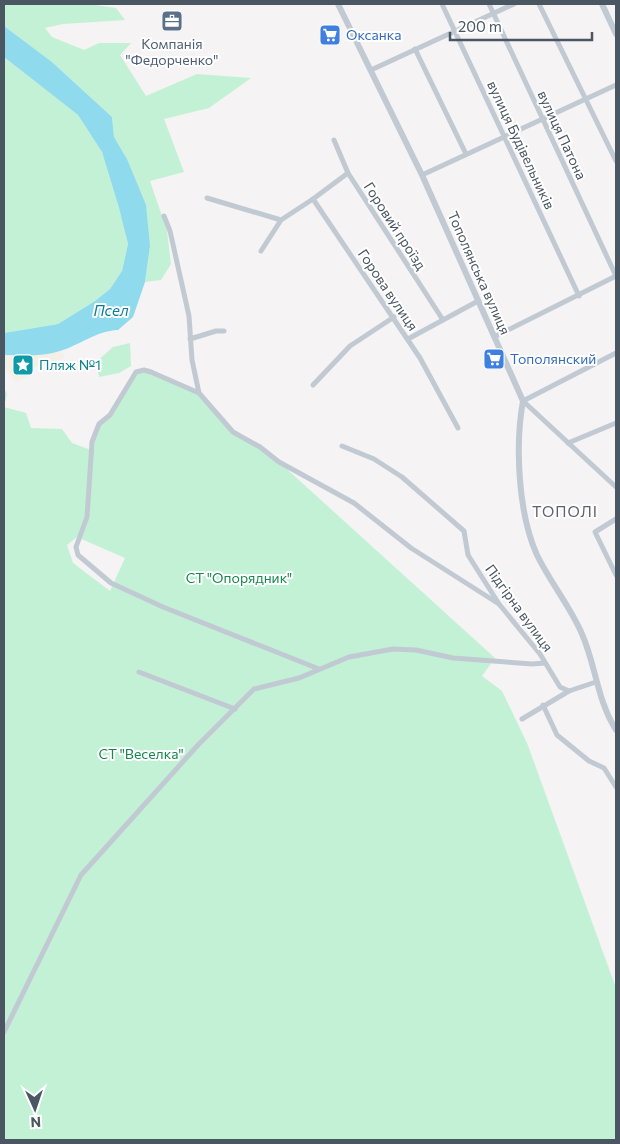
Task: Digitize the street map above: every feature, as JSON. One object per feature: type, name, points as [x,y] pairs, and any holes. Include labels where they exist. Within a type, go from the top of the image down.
[{"type":"street","name":"Тополянська вулиця","points":[[338,4],[422,175],[522,401]]},
{"type":"street","name":"вулиця Будівельників","points":[[442,4],[579,296]]},
{"type":"street","name":"вулиця Патона","points":[[489,4],[616,276]]},
{"type":"street","points":[[371,70],[514,4]]},
{"type":"street","points":[[539,4],[616,161]]},
{"type":"street","points":[[602,4],[616,34]]},
{"type":"street","points":[[415,49],[466,154]]},
{"type":"street","points":[[422,175],[616,84]]},
{"type":"street","name":"Горовий проїзд","points":[[334,140],[348,173],[443,320]]},
{"type":"street","points":[[260,251],[281,220],[313,200],[348,173]]},
{"type":"street","points":[[207,198],[281,220]]},
{"type":"street","name":"Горова вулиця","points":[[313,200],[408,339],[458,428]]},
{"type":"street","points":[[164,216],[170,231],[189,316],[190,339],[199,393]]},
{"type":"street","points":[[494,337],[616,276]]},
{"type":"street","points":[[408,339],[478,301]]},
{"type":"street","points":[[313,385],[350,346],[394,317]]},
{"type":"street","points":[[190,339],[216,331],[224,331]]},
{"type":"street","points":[[522,401],[616,353]]},
{"type":"street","points":[[319,669],[163,607],[111,583],[81,559],[76,552],[87,517],[92,442],[99,424],[110,414],[133,375],[144,370],[199,393],[234,432],[280,462],[354,502],[411,548],[499,604]]},
{"type":"street","points":[[522,401],[616,487]]},
{"type":"street","points":[[522,401],[519,420],[519,460],[525,511],[530,532],[536,552],[570,608],[582,634],[609,719],[616,730]]},
{"type":"street","points":[[568,443],[616,423]]},
{"type":"street","name":"Підгірна вулиця","points":[[342,446],[374,459],[402,477],[464,531],[468,556],[499,604],[545,662],[560,686],[569,691]]},
{"type":"street","points":[[616,519],[595,532],[616,575]]},
{"type":"street","points":[[4,1032],[81,875],[198,746],[254,689],[298,678],[350,657],[393,649],[416,650],[453,658],[532,664],[545,662]]},
{"type":"street","points":[[139,672],[235,709]]},
{"type":"street","points":[[522,719],[543,704],[569,691],[596,682]]},
{"type":"street","points":[[543,704],[557,735],[590,761],[604,768],[616,786]]},
{"type":"green space","points":[[4,4],[88,4],[116,8],[125,20],[63,24],[45,28],[52,37],[84,50],[99,43],[131,43],[120,55],[146,96],[197,74],[251,78],[209,108],[164,119],[184,172],[150,181],[167,231],[171,264],[161,280],[145,282],[150,246],[127,159],[114,137],[112,117],[52,62],[4,26]]},
{"type":"green space","points":[[4,57],[78,115],[102,152],[128,244],[122,271],[110,289],[95,301],[58,324],[4,333]]},
{"type":"green space","points":[[130,343],[131,366],[119,373],[99,377],[96,362],[113,347]]},
{"type":"green space","points":[[140,370],[192,389],[233,432],[279,462],[495,658],[482,676],[502,691],[527,743],[616,988],[616,1140],[4,1140],[4,407],[26,413],[31,428],[62,429],[72,443],[91,450],[99,424],[105,420]],"holes":[[[77,537],[125,558],[110,591],[73,563],[67,545]]]},
{"type":"green space","points":[[4,388],[7,394],[4,407]]},
{"type":"sand","name":"Пляж №1","points":[[60,351],[65,357],[51,364],[32,367],[32,374],[17,382],[5,367],[5,355],[40,355]]},
{"type":"water","name":"Псел","points":[[4,26],[52,62],[112,117],[114,137],[127,159],[146,205],[150,246],[145,282],[133,317],[118,330],[102,333],[53,353],[5,355],[4,359],[4,333],[58,324],[95,301],[110,289],[122,271],[128,244],[102,152],[78,115],[4,57]]},
{"type":"place","name":"Компанія \"Федорченко\"","points":[[172,21]]},
{"type":"place","name":"Оксанка","points":[[330,35]]},
{"type":"place","name":"Тополянский","points":[[494,359]]},
{"type":"place","name":"Пляж №1","points":[[23,365]]},
{"type":"district","name":"ТОПОЛІ","points":[[565,512]]},
{"type":"park label","name":"СТ \"Опорядник\"","points":[[239,578]]},
{"type":"park label","name":"СТ \"Веселка\"","points":[[141,754]]}]
